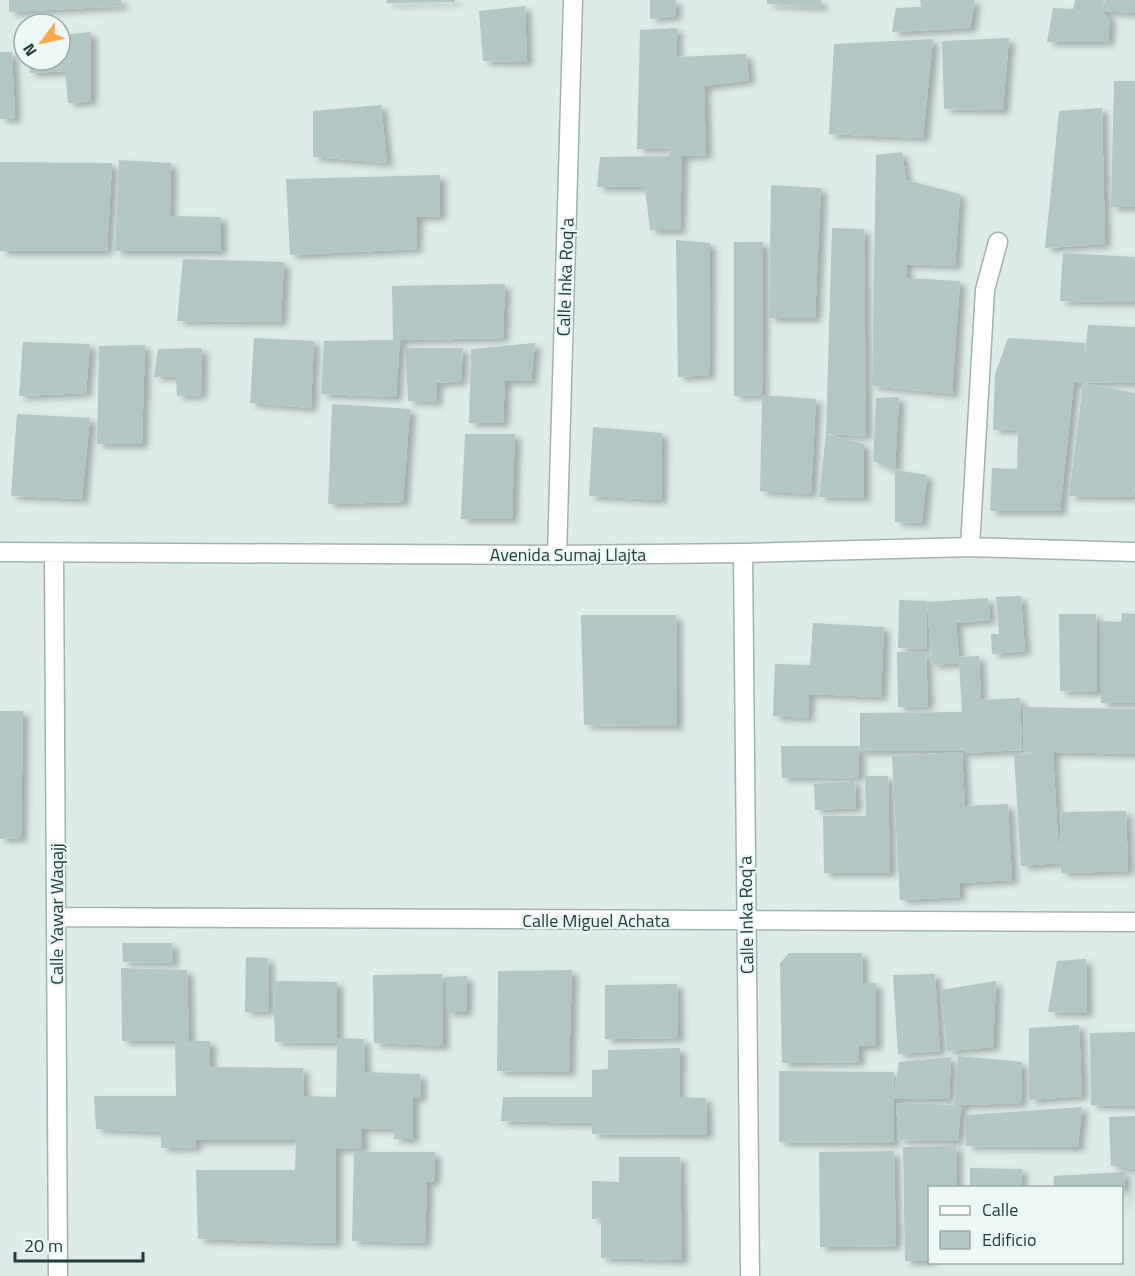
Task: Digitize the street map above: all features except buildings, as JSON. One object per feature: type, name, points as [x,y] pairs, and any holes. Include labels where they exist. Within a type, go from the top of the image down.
[{"type":"street","name":"Calle Inka Roq'a","points":[[557,555],[573,0]]},
{"type":"street","points":[[970,547],[985,290],[998,242]]},
{"type":"street","name":"Avenida Sumaj Llajta","points":[[0,552],[557,555],[970,547],[1135,552]]},
{"type":"street","name":"Calle Yawar Waqajj","points":[[54,553],[58,1276]]},
{"type":"street","name":"Calle Inka Roq'a","points":[[743,553],[750,1276]]},
{"type":"street","name":"Calle Miguel Achata","points":[[56,917],[1135,922]]}]
